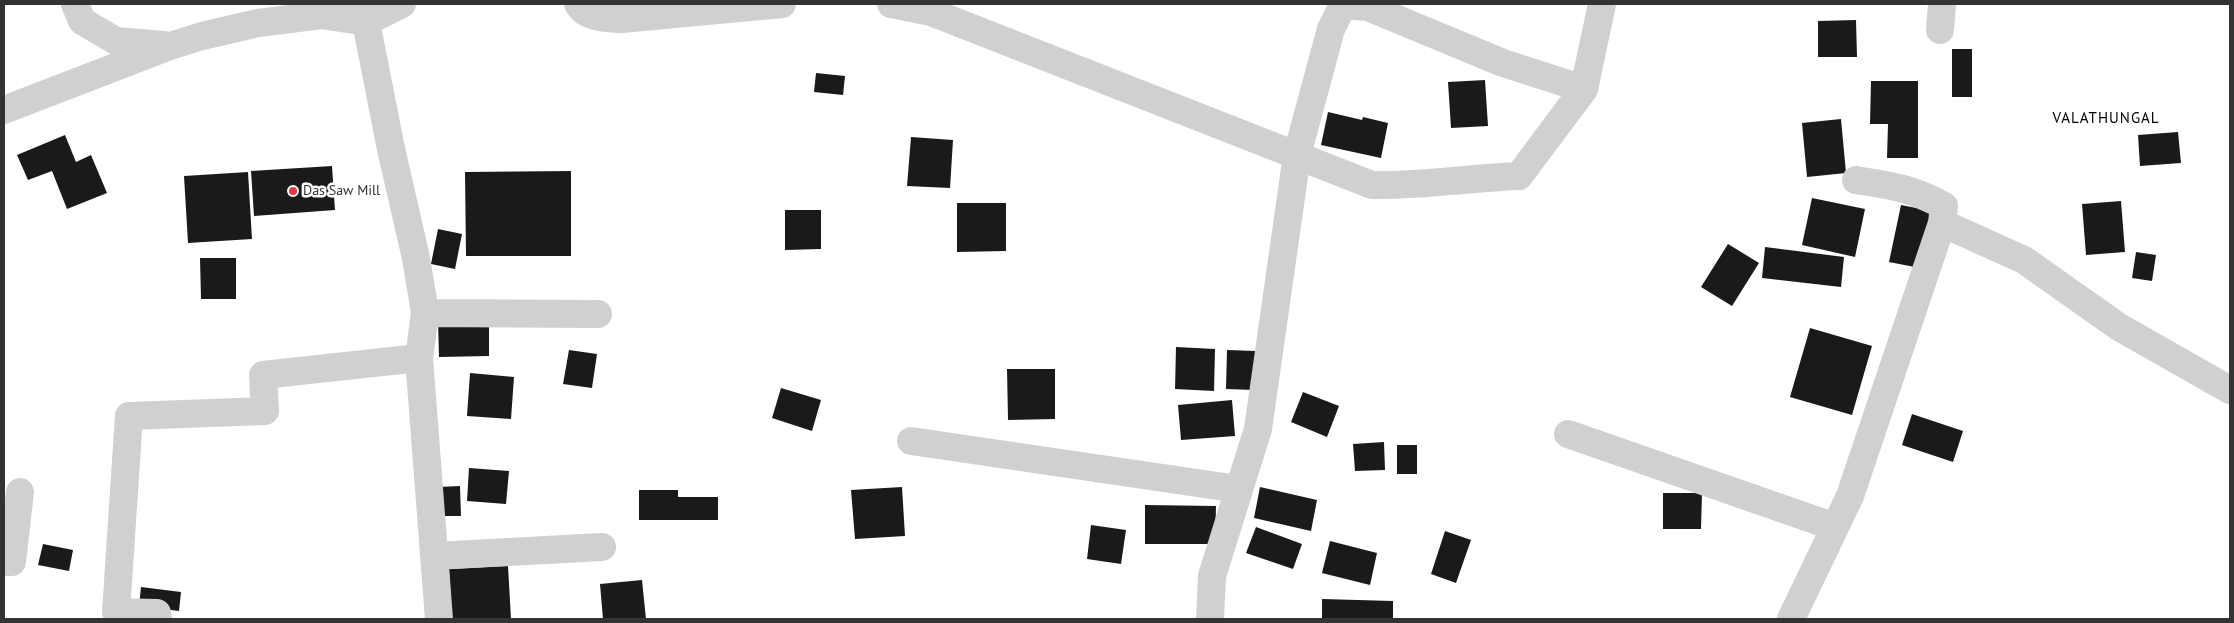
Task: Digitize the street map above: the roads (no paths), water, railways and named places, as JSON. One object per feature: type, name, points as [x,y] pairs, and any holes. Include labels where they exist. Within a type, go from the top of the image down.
[{"type":"street","points":[[4,110],[170,46],[258,23],[363,13],[402,4]]},
{"type":"street","points":[[578,4],[580,8],[596,17],[622,19],[782,4]]},
{"type":"street","points":[[891,4],[931,12],[1372,185],[1405,186],[1444,180],[1519,176],[1584,89],[1602,4]]},
{"type":"street","points":[[1940,30],[1942,4]]},
{"type":"street","points":[[1210,619],[1212,576],[1258,429],[1297,155],[1331,29],[1343,5],[1368,7],[1503,63],[1584,89]]},
{"type":"street","points":[[79,12],[116,41],[170,46]]},
{"type":"street","points":[[79,12],[107,70]]},
{"type":"street","points":[[363,13],[416,258],[425,313],[419,358],[439,619]]},
{"type":"street","points":[[1791,619],[1850,496],[1942,222],[1944,206],[1933,200],[1907,188],[1856,180]]},
{"type":"street","points":[[1942,222],[2024,260],[2119,327],[2230,390]]},
{"type":"street","points":[[425,313],[598,314]]},
{"type":"street","points":[[158,619],[158,613],[116,612],[128,416],[265,411],[263,375],[419,358]]},
{"type":"street","points":[[1568,434],[1835,527]]},
{"type":"street","points":[[911,441],[1238,489]]},
{"type":"street","points":[[4,562],[12,562],[20,492]]},
{"type":"street","points":[[434,556],[602,548]]},
{"type":"place","name":"Das Saw Mill","points":[[293,191]]},
{"type":"district","name":"VALATHUNGAL","points":[[2106,119]]}]
